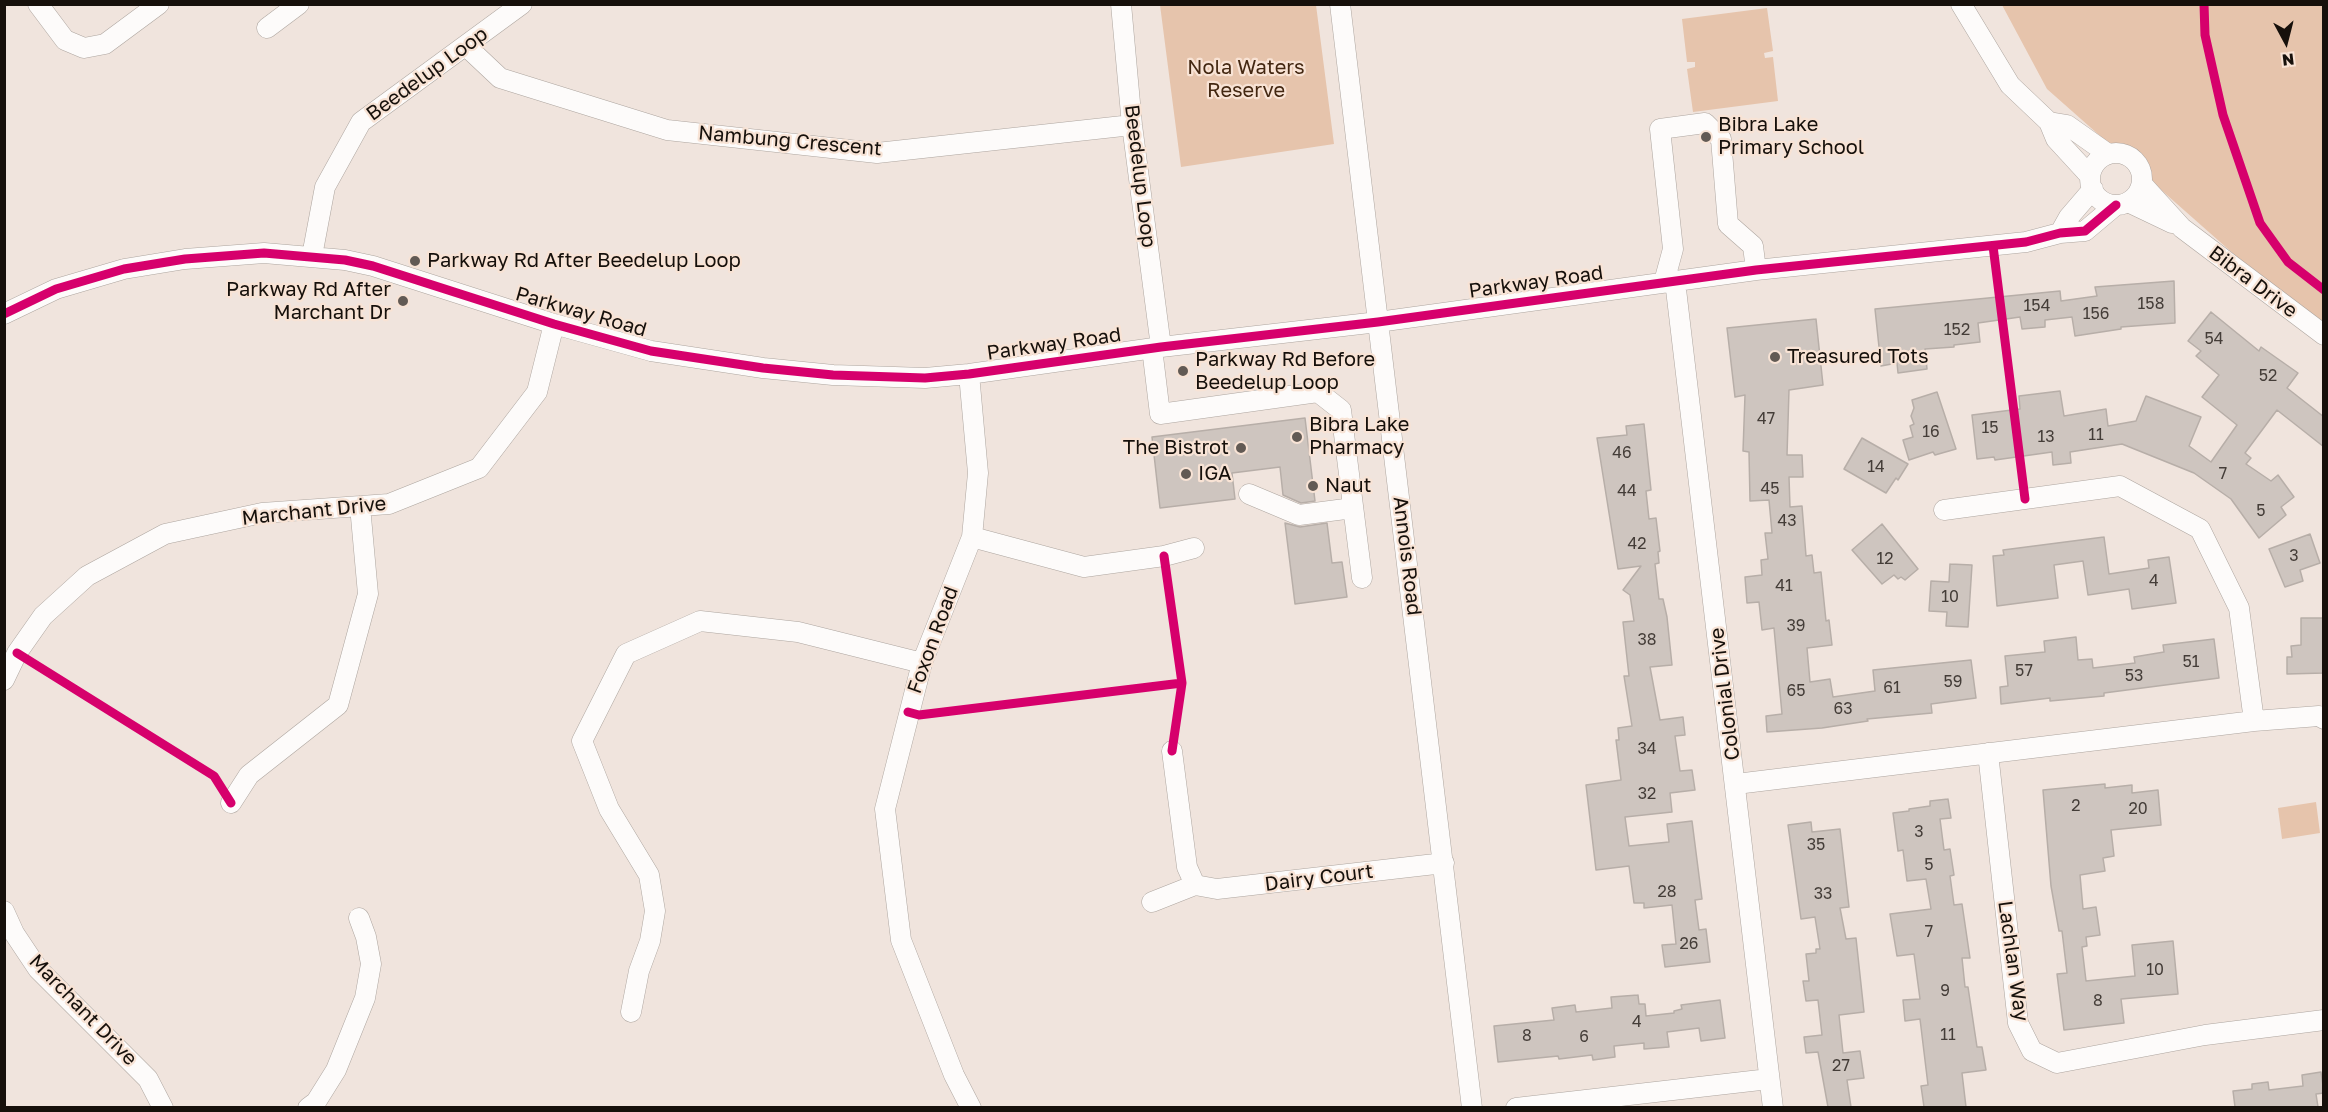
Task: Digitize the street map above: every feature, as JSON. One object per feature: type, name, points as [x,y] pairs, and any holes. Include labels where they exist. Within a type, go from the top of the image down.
[{"type":"street","points":[[49,8],[65,39],[84,48],[105,44],[159,4]]},
{"type":"street","points":[[267,28],[298,4]]},
{"type":"street","name":"Beedelup Loop","points":[[312,256],[325,187],[361,122],[522,4]]},
{"type":"street","name":"Beedelup Loop","points":[[1121,4],[1156,348],[1160,414],[1318,392],[1341,410],[1353,508]]},
{"type":"street","name":"Annois Road","points":[[1340,4],[1472,1107]]},
{"type":"street","points":[[1961,4],[2010,85],[2049,122],[2056,139],[2091,183],[2102,200],[2122,203],[2137,195],[2142,184],[2141,170],[2133,158],[2120,153],[2108,154],[2096,162],[2091,183],[2060,233]]},
{"type":"street","name":"Nambung Crescent","points":[[466,46],[500,78],[667,130],[876,153],[1132,125]]},
{"type":"street","points":[[2049,122],[2067,125],[2108,154]]},
{"type":"street","points":[[1670,282],[1673,249],[1660,129],[1705,123],[1721,139],[1728,224],[1753,246],[1756,270]]},
{"type":"street","name":"Bibra Drive","points":[[2142,184],[2182,228],[2324,335]]},
{"type":"street","name":"Parkway Road","points":[[4,314],[56,289],[93,277],[153,263],[232,254],[264,253],[312,256],[373,266],[554,324],[651,351],[763,368],[890,378],[969,374],[1156,348],[1378,322],[1756,270],[2026,242],[2060,233],[2085,231],[2122,203]]},
{"type":"street","name":"Bibra Drive","points":[[2122,203],[2182,228]]},
{"type":"street","name":"Colonial Drive","points":[[1670,282],[1736,784],[1773,1107]]},
{"type":"street","name":"Marchant Drive","points":[[4,680],[17,653],[43,616],[87,576],[165,534],[262,513],[389,504],[479,468],[537,392],[554,324]]},
{"type":"street","name":"Foxon Road","points":[[969,374],[978,473],[972,537],[922,663],[885,809],[901,940],[954,1075],[970,1107]]},
{"type":"street","points":[[1944,510],[2120,486],[2200,529],[2239,608],[2254,721]]},
{"type":"street","points":[[1249,494],[1299,515],[1353,508],[1362,578]]},
{"type":"street","points":[[231,803],[249,775],[338,705],[368,594],[360,506]]},
{"type":"street","points":[[972,537],[1084,567],[1164,556],[1194,548]]},
{"type":"street","points":[[631,1012],[639,970],[650,941],[655,911],[649,876],[609,809],[582,741],[626,654],[700,621],[798,632],[922,663]]},
{"type":"street","points":[[1736,784],[2254,721],[2319,716],[2324,719]]},
{"type":"street","points":[[1172,751],[1187,867],[1195,885]]},
{"type":"street","name":"Lachlan Way","points":[[1988,753],[2018,1023],[2032,1051],[2057,1063],[2205,1035],[2324,1020]]},
{"type":"street","name":"Dairy Court","points":[[1152,902],[1195,885],[1218,889],[1444,863]]},
{"type":"street","name":"Marchant Drive","points":[[4,911],[14,933],[38,969],[148,1079],[163,1107]]},
{"type":"street","points":[[308,1107],[316,1102],[336,1070],[365,998],[371,964],[366,937],[358,918]]},
{"type":"street","points":[[1515,1107],[1769,1079]]},
{"type":"green space","name":"Nola Waters Reserve","points":[[1160,5],[1316,5],[1334,144],[1181,167]]},
{"type":"green space","points":[[2002,5],[2323,5],[2323,333],[2047,89]]},
{"type":"green space","points":[[1767,8],[1773,51],[1764,53],[1765,58],[1773,57],[1778,101],[1693,112],[1687,69],[1695,67],[1695,62],[1687,62],[1682,19]]},
{"type":"green space","points":[[2316,802],[2320,833],[2282,839],[2278,808]]},
{"type":"building","points":[[2174,281],[2175,323],[2121,327],[2121,329],[2075,336],[2072,317],[2045,320],[2045,327],[2022,329],[2020,317],[1978,323],[1980,342],[1925,349],[1927,369],[1898,373],[1897,363],[1881,366],[1875,309],[2060,291],[2061,301],[2097,296],[2095,287]]},
{"type":"building","points":[[2211,312],[2259,351],[2261,347],[2298,373],[2287,388],[2324,417],[2324,447],[2277,410],[2245,453],[2251,458],[2246,464],[2271,481],[2278,475],[2294,497],[2281,507],[2286,515],[2259,538],[2231,499],[2194,473],[2122,444],[2070,452],[2071,463],[2053,465],[2052,452],[1995,460],[1994,457],[1977,459],[1972,415],[2020,409],[2019,396],[2060,391],[2064,416],[2106,409],[2108,426],[2136,421],[2146,396],[2201,417],[2189,446],[2211,462],[2237,425],[2202,397],[2219,375],[2196,356],[2201,351],[2188,341]]},
{"type":"building","points":[[1816,319],[1823,385],[1789,390],[1787,455],[1802,455],[1803,477],[1789,477],[1790,507],[1802,506],[1806,556],[1812,555],[1814,573],[1821,572],[1826,621],[1829,620],[1832,645],[1807,648],[1810,682],[1830,679],[1833,697],[1875,691],[1873,670],[1971,660],[1976,698],[1931,704],[1932,713],[1867,719],[1868,721],[1822,728],[1767,732],[1766,716],[1782,714],[1774,628],[1762,630],[1759,602],[1747,603],[1745,577],[1762,575],[1761,560],[1768,559],[1765,533],[1772,533],[1769,500],[1750,501],[1749,452],[1743,451],[1745,395],[1735,397],[1727,328]]},
{"type":"building","points":[[1937,392],[1956,449],[1935,455],[1933,452],[1909,460],[1903,440],[1913,437],[1910,426],[1914,424],[1911,416],[1914,408],[1912,400]]},
{"type":"building","points":[[1305,418],[1315,501],[1301,503],[1283,495],[1280,467],[1232,473],[1235,499],[1160,508],[1152,437]]},
{"type":"building","points":[[1644,424],[1651,490],[1646,491],[1649,519],[1656,518],[1660,551],[1658,552],[1659,563],[1655,564],[1659,599],[1663,599],[1667,617],[1672,665],[1650,667],[1660,720],[1683,717],[1685,735],[1675,736],[1680,771],[1692,770],[1695,790],[1670,793],[1672,812],[1625,817],[1629,846],[1669,842],[1667,824],[1692,821],[1702,899],[1695,900],[1699,930],[1706,929],[1710,962],[1665,967],[1662,945],[1676,944],[1672,905],[1644,908],[1644,903],[1634,903],[1629,866],[1596,870],[1586,785],[1621,780],[1616,740],[1619,740],[1618,728],[1632,726],[1624,676],[1629,676],[1623,622],[1634,621],[1630,595],[1623,590],[1641,566],[1618,569],[1597,438],[1627,435],[1626,426]]},
{"type":"building","points":[[1862,438],[1908,464],[1886,493],[1844,469]]},
{"type":"building","points":[[1285,523],[1300,527],[1327,523],[1332,563],[1342,562],[1347,597],[1295,604]]},
{"type":"building","points":[[1882,524],[1918,569],[1905,580],[1901,577],[1898,579],[1894,575],[1882,584],[1852,550]]},
{"type":"building","points":[[2310,534],[2320,563],[2300,570],[2303,581],[2285,587],[2269,549]]},
{"type":"building","points":[[2104,537],[2109,574],[2149,568],[2148,560],[2169,557],[2176,603],[2132,609],[2129,589],[2088,595],[2083,561],[2054,565],[2058,598],[1997,606],[1993,556],[2004,555],[2003,550]]},
{"type":"building","points":[[1950,564],[1972,565],[1968,627],[1946,626],[1947,612],[1929,611],[1931,581],[1949,582]]},
{"type":"building","points":[[2301,618],[2324,618],[2324,673],[2287,674],[2287,657],[2292,657],[2291,646],[2301,645]]},
{"type":"building","points":[[2076,637],[2078,660],[2092,659],[2093,668],[2135,663],[2134,657],[2164,652],[2163,645],[2214,639],[2219,678],[2104,693],[2104,696],[2050,701],[2050,698],[2001,704],[2000,687],[2008,686],[2005,656],[2045,652],[2044,641]]},
{"type":"building","points":[[2105,784],[2105,788],[2132,785],[2132,793],[2158,790],[2161,825],[2111,830],[2114,856],[2103,858],[2105,871],[2080,875],[2083,909],[2096,907],[2100,935],[2086,937],[2087,946],[2082,947],[2086,981],[2135,976],[2132,945],[2173,941],[2178,994],[2121,999],[2124,1023],[2064,1030],[2057,974],[2067,973],[2062,931],[2059,931],[2051,886],[2043,790]]},
{"type":"building","points":[[1948,799],[1951,818],[1940,819],[1944,850],[1950,849],[1954,875],[1950,876],[1954,905],[1962,904],[1970,958],[1962,958],[1965,987],[1968,987],[1977,1047],[1982,1047],[1986,1070],[1962,1073],[1966,1107],[1924,1107],[1921,1086],[1928,1085],[1920,1019],[1905,1021],[1903,1000],[1920,999],[1914,954],[1897,956],[1890,914],[1931,909],[1926,879],[1907,881],[1903,850],[1898,851],[1893,813],[1930,806],[1930,801]]},
{"type":"building","points":[[1811,822],[1812,832],[1840,829],[1849,907],[1840,908],[1846,939],[1856,938],[1864,1012],[1839,1015],[1843,1053],[1860,1051],[1864,1078],[1847,1080],[1851,1107],[1828,1107],[1818,1052],[1806,1053],[1804,1037],[1822,1035],[1818,1000],[1806,1001],[1803,981],[1809,981],[1806,954],[1816,953],[1816,949],[1820,949],[1815,917],[1801,919],[1788,825]]},
{"type":"building","points":[[1638,995],[1639,1004],[1645,1004],[1646,1016],[1674,1013],[1682,1009],[1681,1005],[1720,1000],[1725,1038],[1701,1041],[1699,1028],[1667,1032],[1669,1047],[1644,1049],[1644,1043],[1614,1046],[1615,1057],[1593,1060],[1592,1055],[1559,1059],[1558,1056],[1498,1062],[1494,1026],[1554,1020],[1552,1008],[1575,1005],[1576,1012],[1612,1008],[1611,997]]},
{"type":"building","points":[[2321,1072],[2324,1093],[2316,1094],[2318,1107],[2235,1107],[2233,1091],[2252,1089],[2252,1084],[2268,1082],[2269,1090],[2303,1086],[2302,1075]]},
{"type":"cycle path","points":[[2204,4],[2205,35],[2223,115],[2260,223],[2288,262],[2324,290]]},
{"type":"cycle path","points":[[4,314],[56,289],[124,269],[185,259],[264,253],[345,260],[373,266],[554,324],[651,351],[763,368],[833,375],[925,378],[1161,347],[1378,322],[1756,270],[2026,242],[2060,233],[2085,231],[2116,205]]},
{"type":"cycle path","points":[[1993,246],[2025,499]]},
{"type":"cycle path","points":[[1164,556],[1182,683],[1172,751]]},
{"type":"cycle path","points":[[17,653],[214,776],[231,803]]},
{"type":"cycle path","points":[[908,712],[919,715],[1182,683]]},
{"type":"place","name":"Bibra Lake Primary School","points":[[1706,137]]},
{"type":"place","name":"Parkway Rd After Beedelup Loop","points":[[415,261]]},
{"type":"place","name":"Parkway Rd After Marchant Dr","points":[[403,301]]},
{"type":"place","name":"Treasured Tots","points":[[1775,357]]},
{"type":"place","name":"Parkway Rd Before Beedelup Loop","points":[[1183,371]]},
{"type":"place","name":"Bibra Lake Pharmacy","points":[[1297,437]]},
{"type":"place","name":"The Bistrot","points":[[1241,448]]},
{"type":"place","name":"IGA","points":[[1186,474]]},
{"type":"place","name":"Naut","points":[[1313,486]]}]
